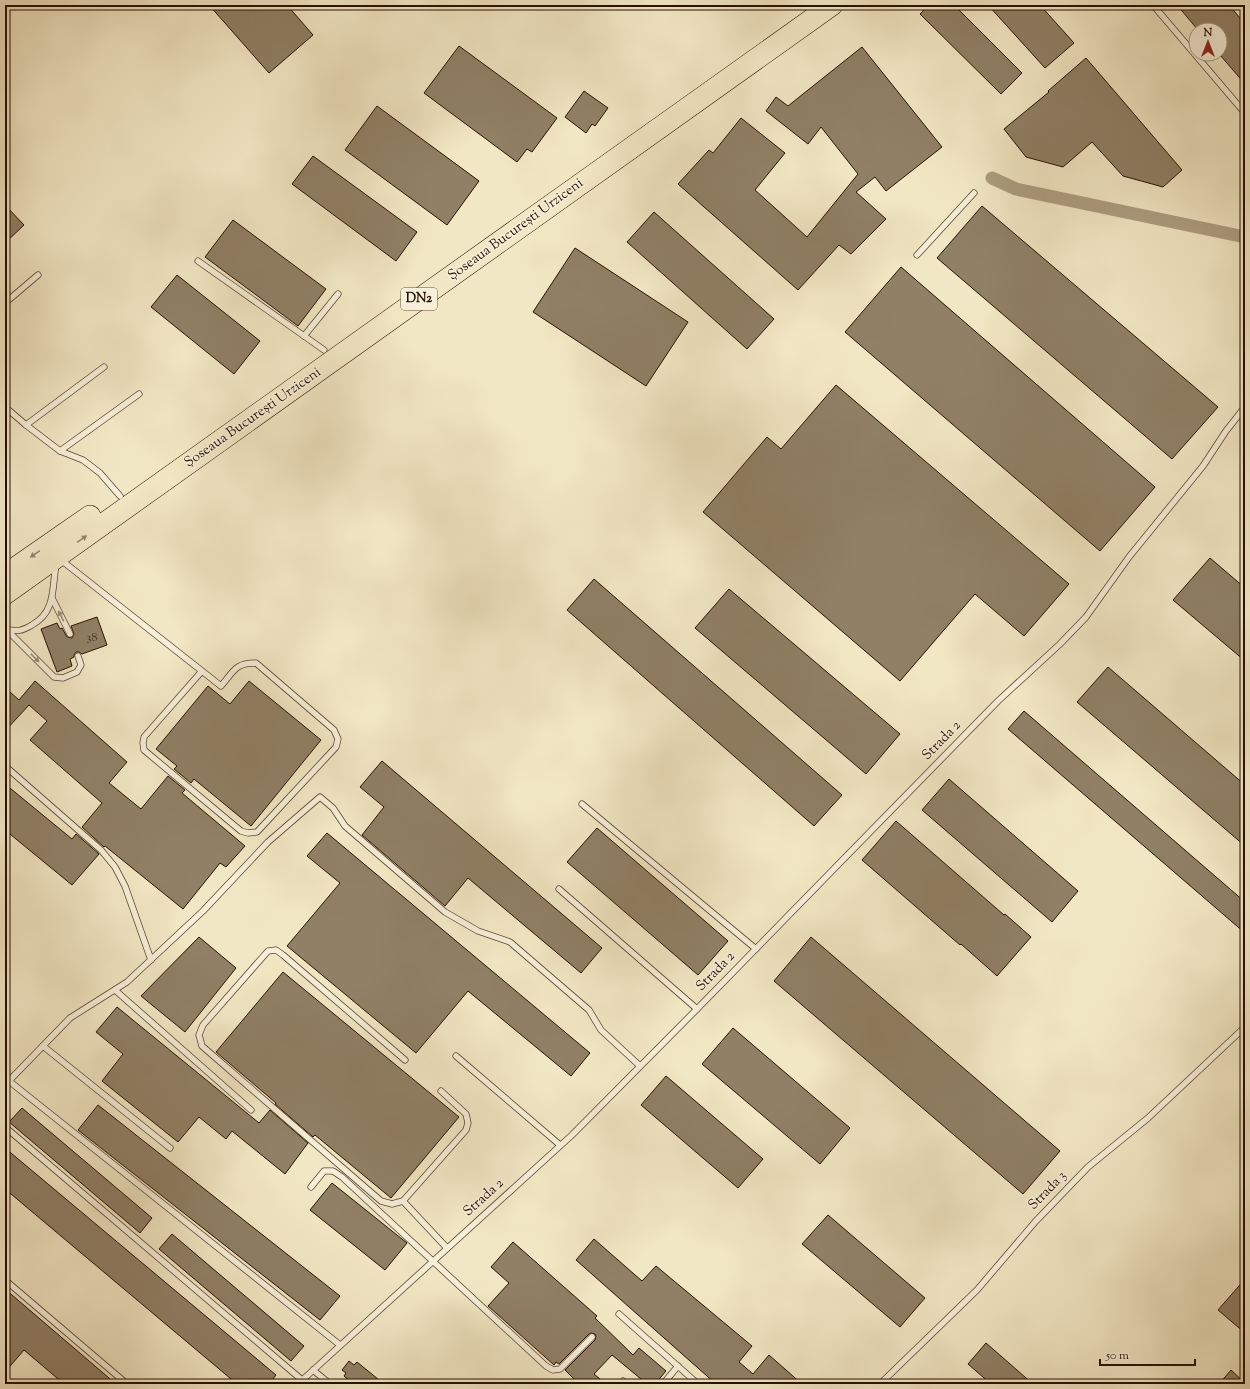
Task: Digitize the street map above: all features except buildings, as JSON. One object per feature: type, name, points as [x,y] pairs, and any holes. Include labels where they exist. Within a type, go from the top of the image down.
[{"type":"highway","name":"Șoseaua București Urziceni","points":[[5,575],[120,496],[810,5]]},
{"type":"highway","name":"Șoseaua București Urziceni","points":[[5,594],[832,5]]},
{"type":"lane","points":[[1153,5],[1244,112]]},
{"type":"lane","points":[[916,255],[974,193]]},
{"type":"lane","points":[[198,261],[324,350]]},
{"type":"lane","points":[[5,303],[38,275]]},
{"type":"lane","points":[[304,336],[338,294]]},
{"type":"lane","points":[[26,425],[104,366]]},
{"type":"lane","points":[[60,451],[139,394]]},
{"type":"lane","points":[[5,407],[60,451],[83,460],[100,473],[120,496]]},
{"type":"lane","name":"Strada 2","points":[[300,1382],[560,1145],[697,1009],[998,701],[1060,644],[1086,617],[1129,557],[1203,466],[1226,431],[1245,407]]},
{"type":"lane","points":[[6,630],[21,631],[36,623],[47,612],[52,598],[53,581],[58,557],[221,686],[238,665],[245,663],[256,663],[334,730],[338,739],[336,747],[257,832],[248,833],[241,831],[144,750],[144,737],[202,671]]},
{"type":"lane","points":[[52,598],[70,634]]},
{"type":"lane","points":[[6,630],[54,677],[63,678],[77,672],[81,665],[78,656]]},
{"type":"lane","points":[[5,766],[96,845],[116,867],[125,886],[151,960]]},
{"type":"lane","points":[[340,1345],[7,1083],[70,1018],[127,982],[202,911],[268,842],[320,797],[333,808],[345,826],[445,912],[478,931],[510,942],[589,1010],[601,1030],[640,1066]]},
{"type":"lane","points":[[582,804],[756,949]]},
{"type":"lane","points":[[559,889],[697,1009]]},
{"type":"lane","points":[[405,1060],[283,954],[276,950],[268,951],[203,1026],[199,1036],[202,1046],[381,1200],[392,1204],[403,1200],[466,1130],[468,1122],[466,1114],[442,1091]]},
{"type":"lane","points":[[115,990],[251,1110]]},
{"type":"lane","name":"Strada 3","points":[[880,1384],[977,1290],[1035,1222],[1088,1167],[1148,1118],[1245,1026]]},
{"type":"lane","points":[[42,1046],[170,1148]]},
{"type":"lane","points":[[456,1056],[560,1145]]},
{"type":"lane","points":[[5,1127],[300,1382]]},
{"type":"lane","points":[[311,1187],[324,1171],[333,1171],[342,1177],[546,1366],[553,1370],[560,1369],[592,1337]]},
{"type":"lane","points":[[403,1200],[447,1248]]},
{"type":"lane","points":[[5,1280],[127,1384]]},
{"type":"lane","points":[[619,1314],[698,1384]]},
{"type":"lane","points":[[663,1384],[678,1366]]},
{"type":"lane","points":[[314,1370],[330,1384]]},
{"type":"waterway","points":[[992,178],[1016,189],[1245,237]]}]
